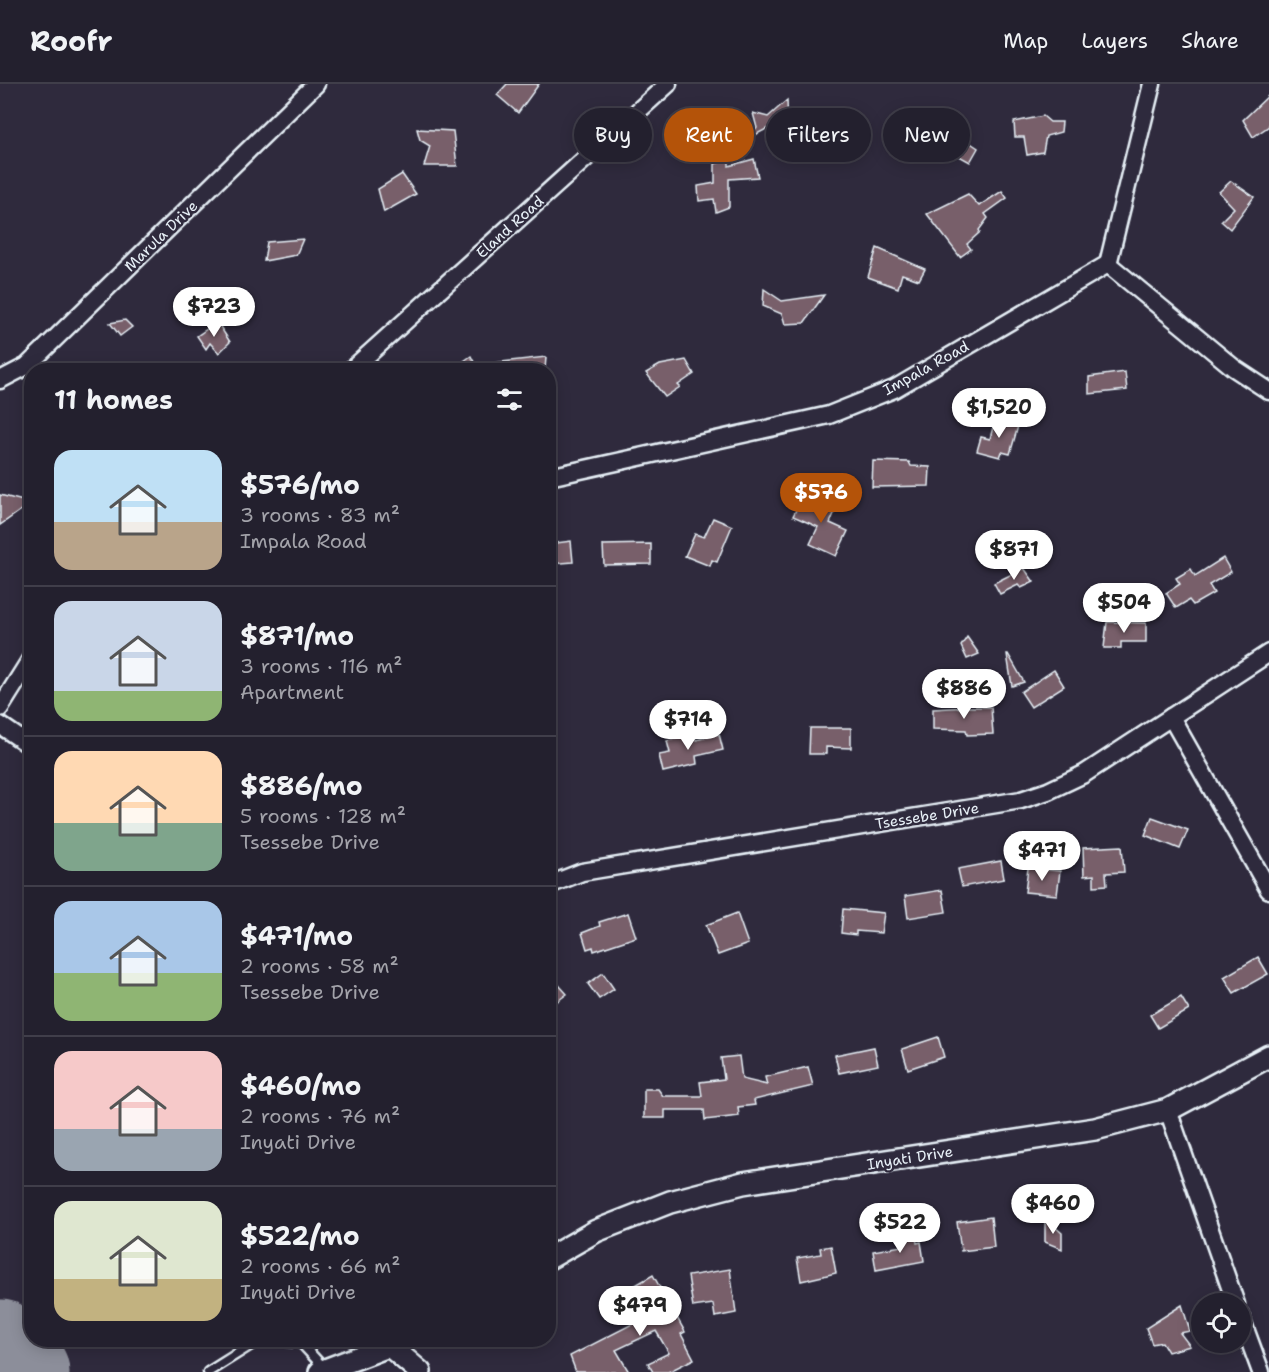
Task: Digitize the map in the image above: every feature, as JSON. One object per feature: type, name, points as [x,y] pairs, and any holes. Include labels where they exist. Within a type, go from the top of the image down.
[{"type":"street","name":"Marula Drive","points":[[30,363],[316,84]]},
{"type":"street","name":"Eland Road","points":[[359,363],[668,84]]},
{"type":"street","points":[[1152,84],[1108,264],[1234,368],[1269,391]]},
{"type":"street","name":"Impala Road","points":[[556,475],[829,415],[894,388],[1108,264]]},
{"type":"street","name":"Marula Drive","points":[[0,380],[24,368]]},
{"type":"street","name":"Tsessebe Drive","points":[[556,882],[582,873],[1022,800],[1084,774],[1269,653]]},
{"type":"street","points":[[0,708],[24,670]]},
{"type":"street","points":[[1171,717],[1269,890]]},
{"type":"street","points":[[0,725],[24,742]]},
{"type":"street","name":"Inyati Drive","points":[[556,1254],[596,1232],[670,1202],[743,1183],[1095,1129],[1168,1110],[1269,1056]]},
{"type":"street","points":[[1168,1110],[1232,1293]]},
{"type":"street","points":[[1251,1345],[1261,1372]]},
{"type":"street","points":[[322,1371],[387,1347]]},
{"type":"street","points":[[401,1347],[420,1372]]},
{"type":"lane","points":[[208,1372],[248,1347]]},
{"type":"lane","points":[[304,1347],[322,1371]]},
{"type":"building","points":[[507,84],[539,84],[518,113],[497,95]]},
{"type":"building","points":[[1269,95],[1269,126],[1253,137],[1243,120]]},
{"type":"building","points":[[787,100],[787,108],[778,108]]},
{"type":"building","points":[[754,113],[766,116],[766,129],[754,135],[754,130],[757,128]]},
{"type":"building","points":[[1043,116],[1050,122],[1062,122],[1061,132],[1046,136],[1043,152],[1027,155],[1024,137],[1015,137],[1014,122]]},
{"type":"building","points":[[417,129],[453,131],[457,166],[424,166],[430,146],[420,140]]},
{"type":"building","points":[[970,143],[978,148],[970,162]]},
{"type":"building","points":[[754,159],[758,177],[729,179],[729,207],[716,212],[714,199],[699,201],[698,186],[715,183],[715,164],[729,162],[729,166],[754,162]]},
{"type":"building","points":[[402,174],[416,194],[384,212],[378,189]]},
{"type":"building","points":[[1231,181],[1254,197],[1230,229],[1221,221],[1234,208],[1219,192]]},
{"type":"building","points":[[1002,191],[1007,198],[985,214],[988,218],[979,230],[980,232],[967,244],[971,249],[960,257],[927,214],[968,194],[979,206]]},
{"type":"building","points":[[303,239],[296,255],[264,261],[267,242]]},
{"type":"building","points":[[877,248],[925,269],[919,280],[902,274],[898,288],[868,277]]},
{"type":"building","points":[[764,289],[782,301],[824,295],[804,323],[785,324],[782,314],[763,306]]},
{"type":"building","points":[[229,295],[236,305],[222,315],[212,302]]},
{"type":"building","points":[[125,320],[132,327],[120,336],[110,323]]},
{"type":"building","points":[[217,322],[230,342],[219,353],[210,343],[206,349],[197,336]]},
{"type":"building","points":[[471,356],[474,363],[461,363]]},
{"type":"building","points":[[546,357],[546,363],[493,363]]},
{"type":"building","points":[[686,360],[694,374],[665,397],[646,373],[660,365]]},
{"type":"building","points":[[1125,372],[1127,390],[1089,394],[1089,377]]},
{"type":"building","points":[[995,419],[1018,426],[1010,454],[1002,452],[1000,457],[977,451],[981,437],[990,439]]},
{"type":"building","points":[[873,461],[909,462],[911,466],[930,467],[929,486],[872,487]]},
{"type":"building","points":[[804,494],[836,509],[830,523],[848,531],[836,556],[810,544],[818,527],[793,516]]},
{"type":"building","points":[[0,495],[24,501],[24,508],[0,525]]},
{"type":"building","points":[[713,518],[732,526],[717,562],[712,560],[710,566],[685,556],[695,534],[704,537]]},
{"type":"building","points":[[571,541],[573,562],[556,563],[556,543]]},
{"type":"building","points":[[651,544],[651,564],[604,565],[603,545]]},
{"type":"building","points":[[1223,558],[1231,572],[1209,585],[1214,593],[1193,605],[1189,600],[1176,608],[1166,593],[1180,584],[1176,578],[1191,569],[1195,576]]},
{"type":"building","points":[[1024,568],[1034,582],[1021,588],[1018,585],[1000,594],[994,583]]},
{"type":"building","points":[[1107,622],[1146,623],[1146,642],[1121,642],[1121,648],[1104,648]]},
{"type":"building","points":[[967,637],[979,654],[967,659],[961,646]]},
{"type":"building","points":[[1008,654],[1024,682],[1012,686]]},
{"type":"building","points":[[1054,670],[1064,686],[1031,707],[1021,692]]},
{"type":"building","points":[[991,707],[993,734],[967,735],[966,730],[933,729],[933,709]]},
{"type":"building","points":[[810,728],[851,728],[851,748],[826,747],[826,754],[809,754]]},
{"type":"building","points":[[695,734],[696,740],[719,734],[723,750],[696,756],[697,764],[663,772],[659,755],[670,753],[667,741]]},
{"type":"building","points":[[1152,817],[1188,830],[1180,849],[1145,835]]},
{"type":"building","points":[[1122,846],[1124,872],[1106,873],[1107,885],[1094,886],[1094,875],[1084,876],[1083,848]]},
{"type":"building","points":[[1001,861],[1004,879],[962,887],[958,869]]},
{"type":"building","points":[[1028,868],[1060,871],[1057,895],[1025,892]]},
{"type":"building","points":[[942,890],[946,912],[908,918],[905,896]]},
{"type":"building","points":[[843,909],[884,913],[881,933],[856,931],[856,935],[841,933]]},
{"type":"building","points":[[628,913],[636,937],[594,951],[593,947],[587,949],[582,933],[600,926],[599,922]]},
{"type":"building","points":[[737,913],[748,944],[718,955],[706,925]]},
{"type":"building","points":[[1258,957],[1268,974],[1234,993],[1224,977]]},
{"type":"building","points":[[603,973],[614,989],[599,999],[588,984]]},
{"type":"building","points":[[559,985],[567,994],[556,1002],[556,987]]},
{"type":"building","points":[[1181,997],[1189,1010],[1158,1028],[1150,1015]]},
{"type":"building","points":[[938,1037],[944,1057],[908,1069],[902,1049]]},
{"type":"building","points":[[874,1047],[878,1065],[839,1073],[835,1055]]},
{"type":"building","points":[[739,1056],[742,1079],[767,1085],[765,1077],[808,1067],[813,1086],[754,1100],[755,1105],[738,1107],[739,1116],[705,1120],[704,1110],[665,1110],[665,1118],[644,1118],[644,1089],[658,1089],[663,1096],[702,1096],[700,1082],[724,1079],[721,1058]]},
{"type":"building","points":[[991,1217],[994,1247],[961,1251],[957,1222]]},
{"type":"building","points":[[1045,1218],[1062,1233],[1062,1249],[1045,1242]]},
{"type":"building","points":[[915,1233],[917,1243],[921,1242],[924,1261],[876,1270],[873,1251],[902,1246],[900,1236]]},
{"type":"building","points":[[831,1246],[836,1273],[801,1281],[797,1258],[821,1254],[820,1248]]},
{"type":"building","points":[[730,1269],[736,1313],[715,1317],[713,1304],[693,1307],[688,1276]]},
{"type":"building","points":[[653,1275],[685,1332],[681,1334],[694,1359],[668,1372],[653,1372],[648,1363],[669,1353],[656,1331],[616,1350],[629,1372],[576,1372],[570,1356],[648,1316],[632,1287]]},
{"type":"building","points":[[1182,1305],[1190,1331],[1180,1333],[1190,1346],[1168,1352],[1162,1342],[1152,1344],[1146,1328]]},
{"type":"runway","points":[[0,1346],[23,1372]]}]
